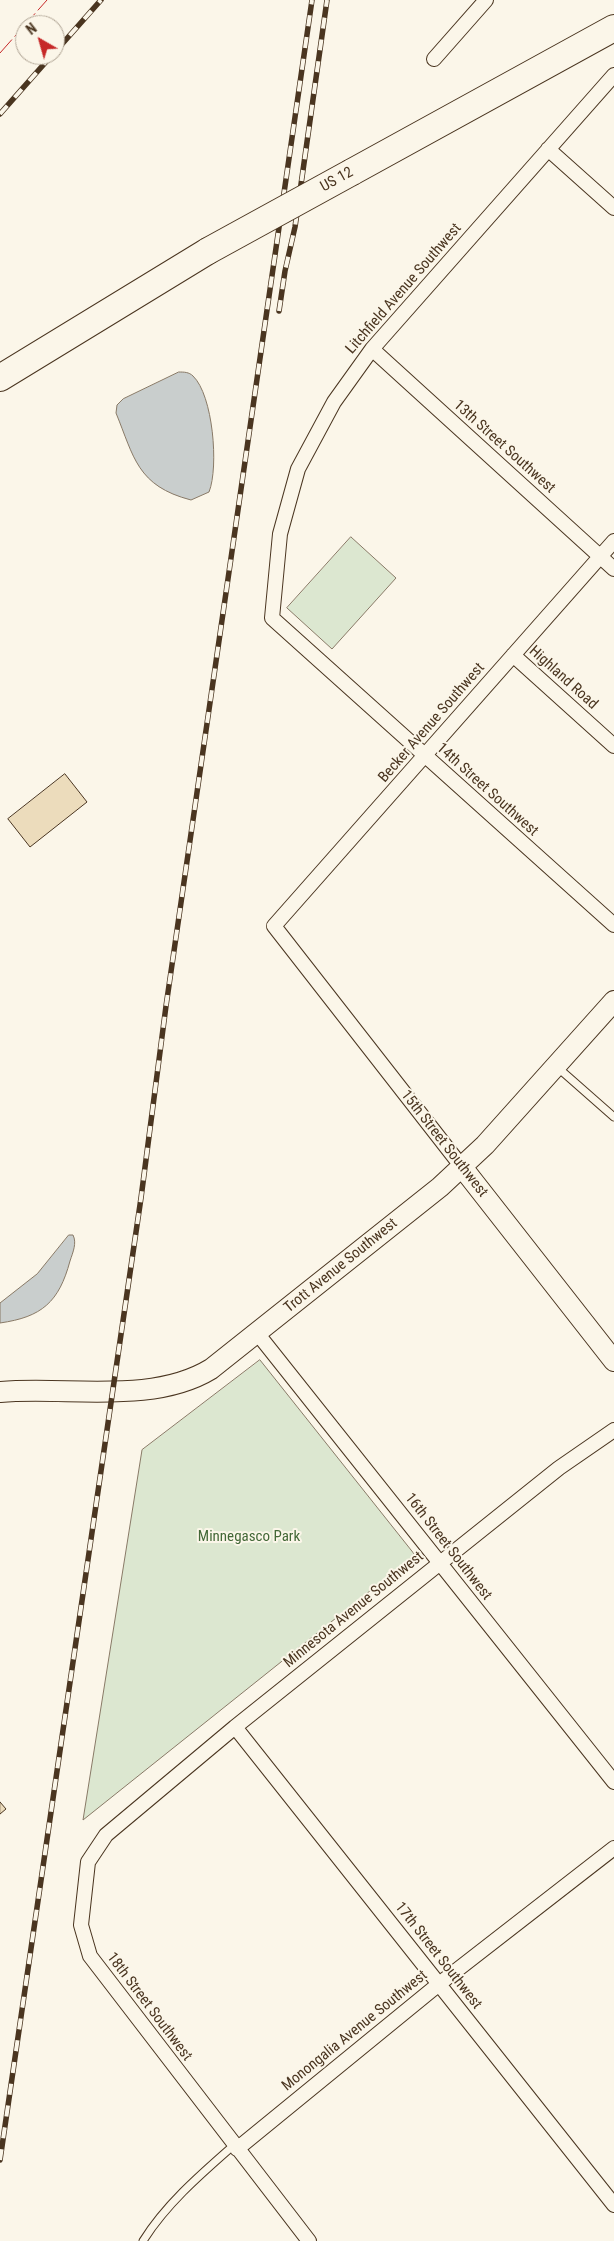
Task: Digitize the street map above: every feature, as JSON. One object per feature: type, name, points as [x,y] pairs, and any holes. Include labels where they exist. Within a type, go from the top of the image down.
[{"type":"highway","name":"US 12","points":[[0,378],[208,251],[614,28]]},
{"type":"highway","name":"US 12","points":[[0,387],[63,339]]},
{"type":"street","points":[[434,58],[486,0]]},
{"type":"street","name":"Litchfield Avenue Southwest","points":[[272,618],[280,534],[298,469],[334,402],[372,349],[614,75]]},
{"type":"street","points":[[548,149],[614,208]]},
{"type":"street","name":"13th Street Southwest","points":[[372,349],[614,570]]},
{"type":"street","name":"Becker Avenue Southwest","points":[[274,926],[614,541]]},
{"type":"street","name":"14th Street Southwest","points":[[272,618],[614,926]]},
{"type":"street","name":"Highland Road","points":[[513,655],[614,746]]},
{"type":"street","name":"15th Street Southwest","points":[[274,926],[614,1361]]},
{"type":"street","name":"Trott Avenue Southwest","points":[[0,1392],[165,1388],[198,1376],[258,1333],[440,1187],[485,1145],[614,1001]]},
{"type":"street","name":"16th Street Southwest","points":[[258,1333],[614,1782]]},
{"type":"street","name":"Minnesota Avenue Southwest","points":[[235,1727],[559,1468],[614,1430]]},
{"type":"street","name":"17th Street Southwest","points":[[235,1727],[614,2205]]},
{"type":"street","name":"18th Street Southwest","points":[[235,1727],[106,1835],[88,1862],[81,1924],[90,1956],[309,2241]]},
{"type":"street","name":"Monongalia Avenue Southwest","points":[[236,2147],[439,1984],[614,1848]]},
{"type":"lane","points":[[556,1066],[614,1117]]},
{"type":"lane","points":[[143,2241],[161,2216],[202,2173],[236,2147]]},
{"type":"green space","points":[[351,537],[396,578],[332,649],[287,608]]},
{"type":"green space","name":"Minnegasco Park","points":[[260,1360],[415,1555],[83,1820],[142,1450]]},
{"type":"shaded area","points":[[179,372],[193,376],[200,385],[209,414],[214,449],[214,466],[209,492],[191,500],[159,487],[148,478],[133,456],[116,413],[117,405],[123,399]]},
{"type":"shaded area","points":[[69,1235],[73,1235],[75,1241],[74,1248],[66,1275],[54,1297],[38,1312],[27,1317],[0,1323],[0,1303],[37,1274]]},
{"type":"building","points":[[65,774],[87,802],[30,847],[8,819]]},
{"type":"building","points":[[0,1802],[6,1809],[0,1814]]},
{"type":"railway","points":[[65,41],[101,0]]},
{"type":"railway","points":[[0,2160],[141,1198],[166,1006],[312,0]]},
{"type":"railway","points":[[279,311],[285,271],[295,227],[327,0]]},
{"type":"railway","points":[[0,114],[43,65]]},
{"type":"power","points":[[0,53],[47,0]]}]
